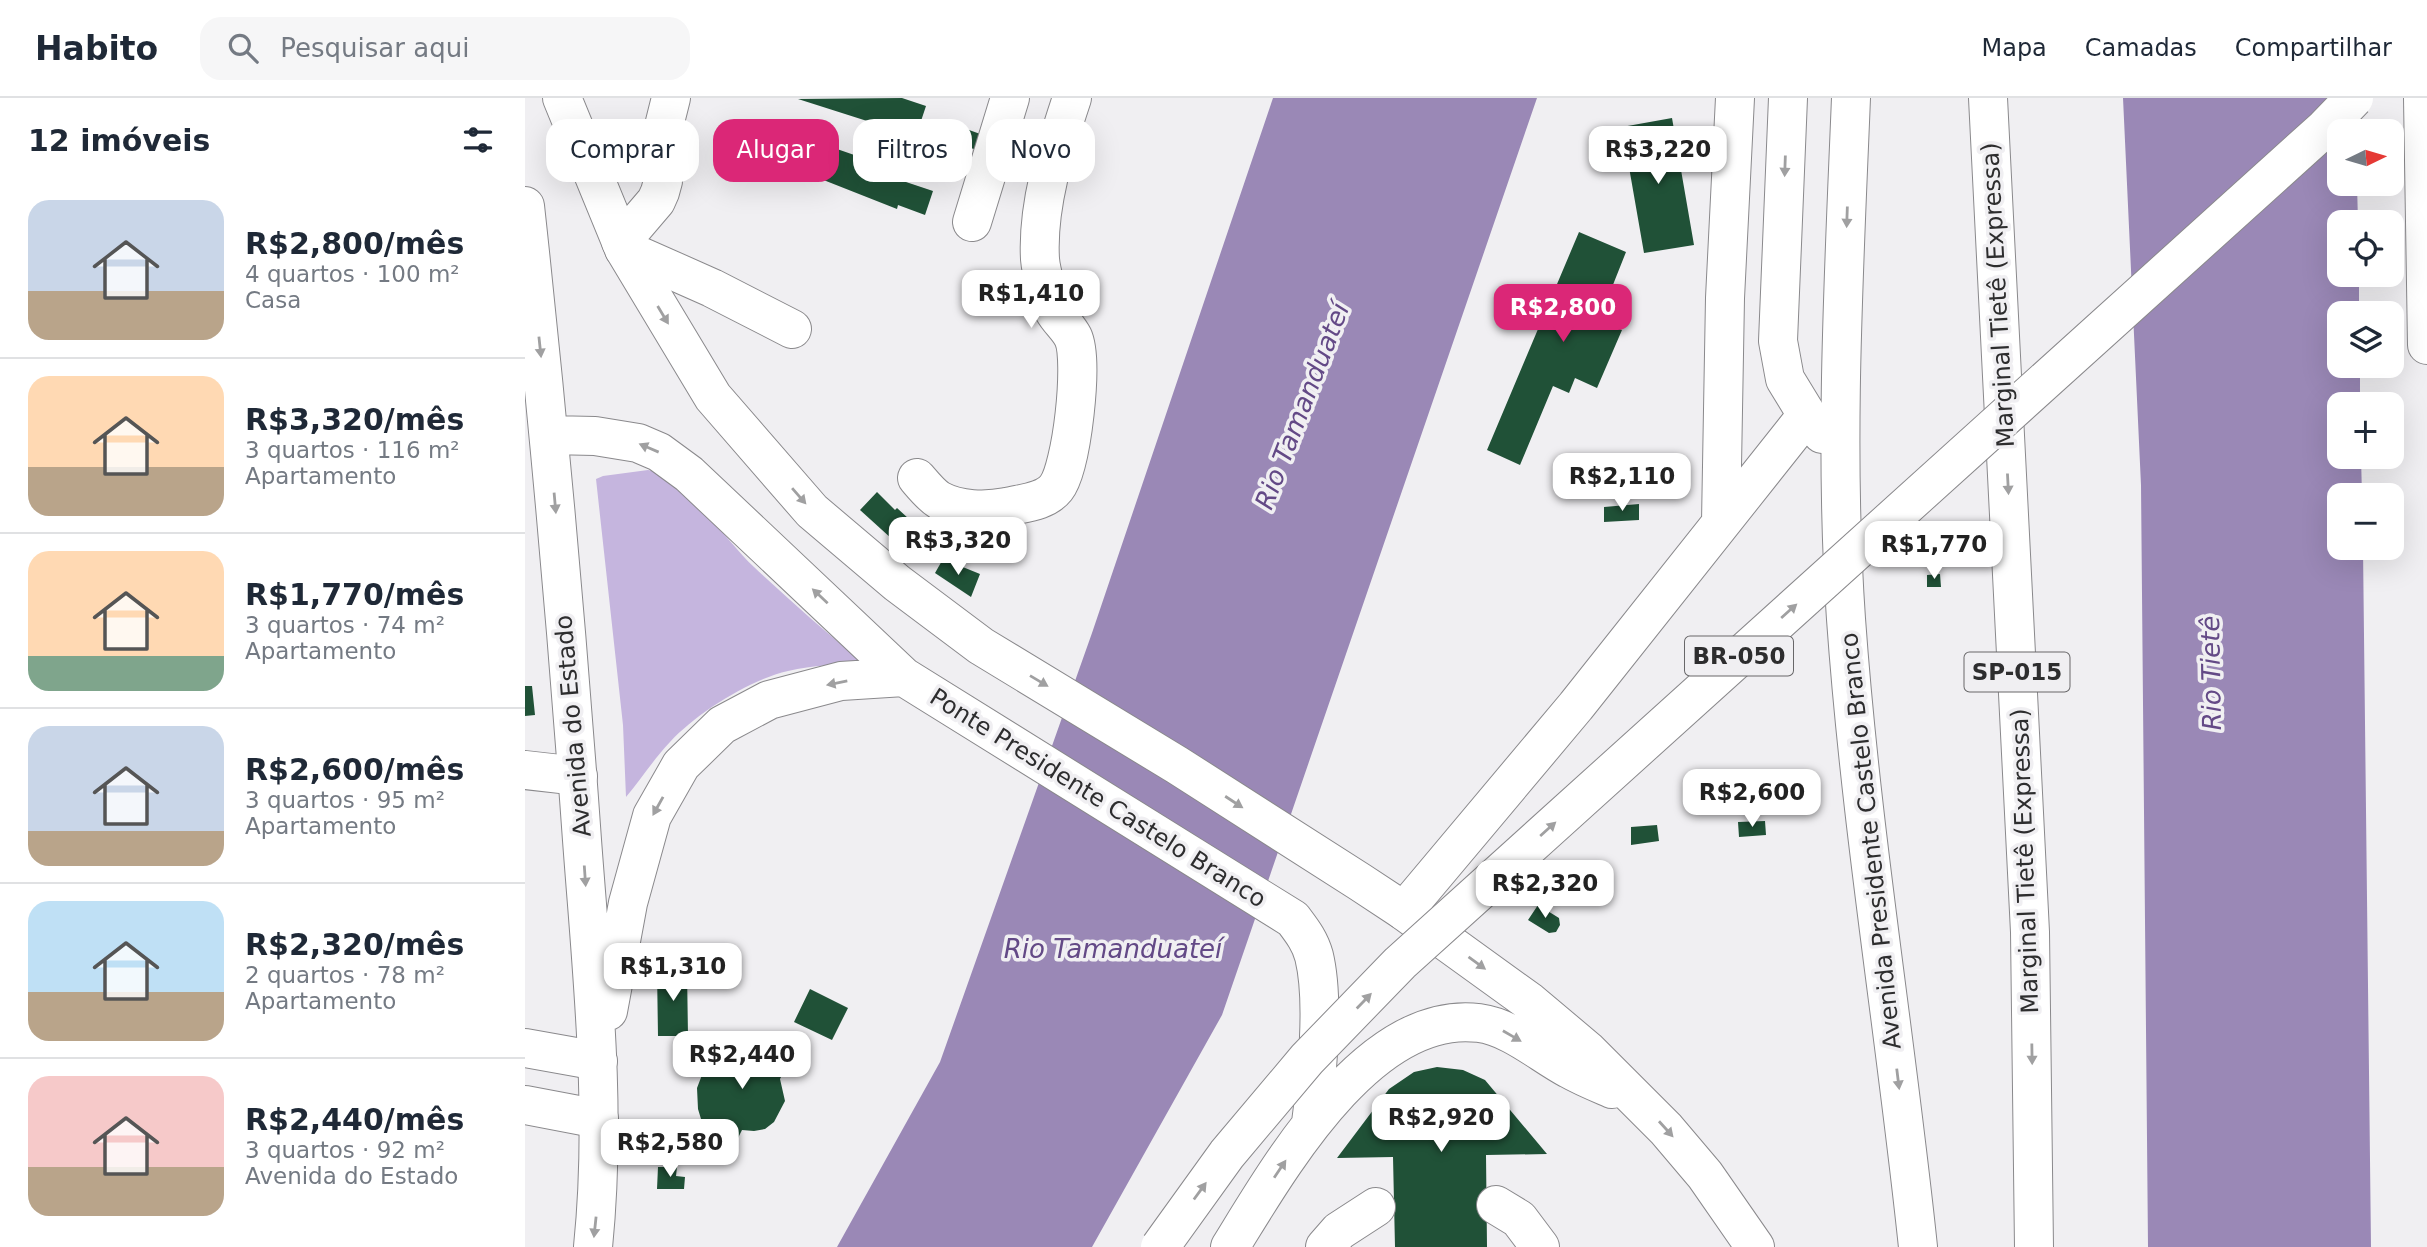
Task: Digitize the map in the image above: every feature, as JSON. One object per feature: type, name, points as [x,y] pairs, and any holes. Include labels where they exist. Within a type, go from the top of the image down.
[{"type":"main road","points":[[562,98],[622,246],[713,397],[812,511],[897,583],[981,646],[1177,765],[1360,882],[1530,1002],[1587,1050],[1666,1129],[1705,1175],[1755,1247]]},
{"type":"main road","points":[[622,246],[660,192],[663,181],[662,134],[671,98]]},
{"type":"main road","points":[[972,222],[1010,98]]},
{"type":"main road","points":[[917,478],[938,500],[962,508],[996,509],[1036,501],[1056,488],[1068,455],[1076,403],[1078,364],[1074,338],[1054,310],[1040,263],[1040,229],[1047,189],[1069,106],[1022,98]]},
{"type":"main road","points":[[1721,522],[1725,298],[1735,98]]},
{"type":"main road","points":[[1788,98],[1778,341],[1785,379],[1807,415],[1842,460]]},
{"type":"main road","name":"Avenida Presidente Castelo Branco","points":[[1851,98],[1843,309],[1842,460],[1846,617],[1861,796],[1918,1247]]},
{"type":"main road","points":[[1849,149],[1868,98]]},
{"type":"main road","name":"Marginal Tietê (Expressa)","points":[[1988,98],[2030,932],[2034,1247]]},
{"type":"main road","name":"BR-050","points":[[1160,1247],[1235,1143],[1307,1059],[1400,963],[2325,128],[2354,98]]},
{"type":"main road","points":[[2423,98],[2427,345]]},
{"type":"main road","name":"Avenida do Estado","points":[[525,206],[528,257],[549,435],[598,1061],[597,1206],[593,1247]]},
{"type":"main road","points":[[622,246],[792,329]]},
{"type":"main road","points":[[1404,911],[1576,706],[1807,415]]},
{"type":"main road","points":[[549,435],[623,439],[659,452],[689,474],[904,677]]},
{"type":"main road","points":[[525,1048],[598,1061],[628,903],[652,816],[681,765],[722,725],[769,700],[841,681],[904,677]]},
{"type":"main road","name":"Ponte Presidente Castelo Branco","points":[[904,677],[1293,919],[1307,937],[1314,957],[1317,982],[1318,1058],[1311,1123]]},
{"type":"main road","points":[[525,770],[577,776]]},
{"type":"main road","points":[[1230,1247],[1311,1123],[1375,1057],[1422,1030],[1454,1023],[1478,1023],[1497,1027],[1571,1071],[1640,1102]]},
{"type":"main road","points":[[525,1105],[599,1119]]},
{"type":"main road","points":[[1496,1205],[1519,1219],[1540,1247]]},
{"type":"main road","points":[[1325,1247],[1339,1231],[1375,1207]]},
{"type":"shaded area","points":[[648,470],[676,484],[754,567],[863,663],[788,671],[757,682],[725,699],[681,731],[658,755],[626,797],[623,725],[596,479]]},
{"type":"water","name":"Rio Tamanduateí","points":[[1273,98],[1537,98],[1222,1015],[1092,1247],[837,1247],[940,1062],[1092,633]]},
{"type":"water","name":"Rio Tietê","points":[[2123,98],[2356,98],[2356,119],[2327,119],[2327,196],[2357,196],[2358,210],[2327,210],[2327,287],[2359,287],[2359,301],[2327,301],[2327,378],[2360,378],[2360,392],[2327,392],[2327,469],[2361,469],[2362,483],[2327,483],[2327,560],[2363,560],[2371,1247],[2148,1247],[2141,485]]},
{"type":"building","points":[[902,98],[926,106],[922,119],[861,119],[798,99]]},
{"type":"building","points":[[1672,118],[1694,245],[1644,253],[1622,127]]},
{"type":"building","points":[[972,131],[983,135],[977,150],[972,148]]},
{"type":"building","points":[[839,150],[853,155],[853,182],[906,182],[933,191],[925,215],[898,205],[897,209],[829,182],[839,182]]},
{"type":"building","points":[[1579,232],[1626,252],[1599,320],[1622,330],[1597,388],[1575,378],[1569,393],[1553,386],[1520,465],[1487,450]]},
{"type":"building","points":[[877,492],[895,510],[897,508],[909,519],[892,539],[860,510]]},
{"type":"building","points":[[1639,504],[1639,520],[1604,522],[1604,507]]},
{"type":"building","points":[[943,559],[980,574],[971,597],[935,573]]},
{"type":"building","points":[[1940,574],[1941,587],[1927,587],[1927,575]]},
{"type":"building","points":[[525,686],[532,686],[535,715],[525,716]]},
{"type":"building","points":[[1765,821],[1766,835],[1739,837],[1738,822]]},
{"type":"building","points":[[1657,825],[1659,841],[1631,845],[1631,827]]},
{"type":"building","points":[[1538,905],[1559,918],[1560,925],[1556,932],[1549,933],[1528,920]]},
{"type":"building","points":[[657,970],[687,970],[688,1036],[658,1036]]},
{"type":"building","points":[[810,989],[848,1008],[832,1040],[794,1022]]},
{"type":"building","points":[[743,1043],[762,1043],[792,1057],[780,1079],[785,1101],[774,1122],[765,1129],[742,1130],[732,1150],[708,1131],[701,1119],[697,1088],[705,1067],[713,1058],[729,1047]]},
{"type":"building","points":[[1437,1067],[1463,1070],[1485,1080],[1547,1154],[1486,1155],[1487,1247],[1395,1247],[1393,1157],[1337,1158],[1389,1089],[1414,1072]]},
{"type":"building","points":[[658,1167],[677,1167],[676,1176],[685,1177],[684,1189],[657,1189]]}]
